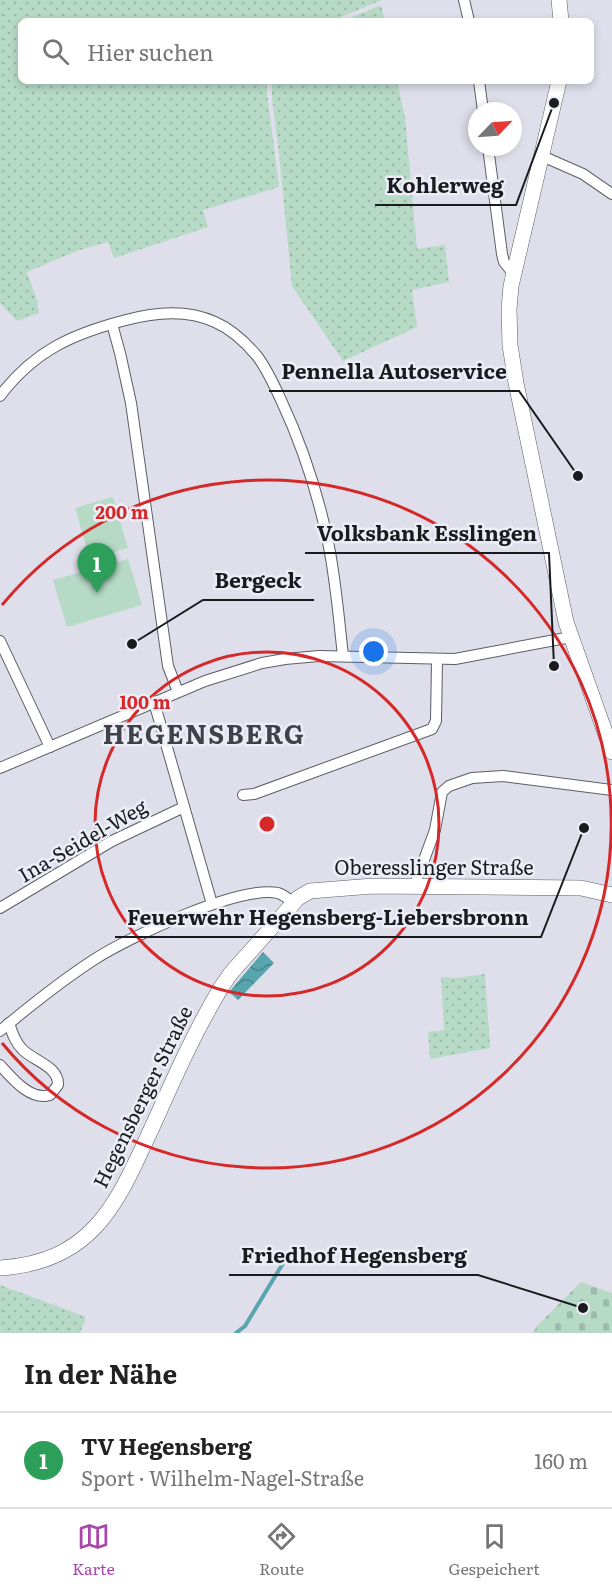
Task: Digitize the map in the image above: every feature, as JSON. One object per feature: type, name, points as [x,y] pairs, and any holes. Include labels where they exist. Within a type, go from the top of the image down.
[{"type":"street","points":[[464,0],[469,18]]},
{"type":"street","points":[[559,0],[561,18]]},
{"type":"street","points":[[479,84],[482,102]]},
{"type":"street","points":[[558,84],[513,273],[509,309],[512,364],[566,622],[612,752]]},
{"type":"street","points":[[489,156],[502,254],[504,262],[513,273]]},
{"type":"street","points":[[542,156],[583,174],[612,194]]},
{"type":"street","points":[[0,396],[26,368],[52,347],[76,335],[112,324],[165,313],[206,318],[233,333],[263,365],[290,420],[320,508],[333,570],[343,656]]},
{"type":"street","points":[[112,324],[128,383],[168,666],[178,692]]},
{"type":"street","points":[[0,768],[226,673],[273,661],[308,656],[437,660],[483,655],[571,637]]},
{"type":"street","points":[[0,641],[50,747]]},
{"type":"street","points":[[243,795],[254,794],[432,729],[436,721],[437,660]]},
{"type":"street","points":[[154,702],[212,904]]},
{"type":"street","points":[[414,887],[435,830],[443,791],[449,786],[472,778],[503,776],[612,790]]},
{"type":"street","name":"Ina-Seidel-Weg","points":[[0,908],[112,841],[184,807]]},
{"type":"street","name":"Oberesslinger Straße","points":[[294,903],[304,893],[313,890],[374,886],[581,888],[612,895]]},
{"type":"street","points":[[0,1065],[18,1083],[35,1095],[50,1095],[58,1085],[57,1076],[19,1047],[4,1027],[34,1001],[100,956],[212,904],[245,896],[274,893],[294,903]]},
{"type":"street","name":"Hegensberger Straße","points":[[0,1268],[39,1262],[58,1254],[79,1242],[102,1221],[126,1182],[217,993],[231,973],[294,903]]},
{"type":"green space","points":[[0,0],[382,0],[338,18],[18,18],[18,84],[267,84],[279,187],[203,210],[208,227],[114,258],[108,242],[79,250],[27,272],[39,313],[17,321],[0,303]]},
{"type":"green space","points":[[381,5],[384,18],[350,18]]},
{"type":"green space","points":[[272,84],[398,84],[405,118],[417,249],[445,245],[449,282],[412,290],[417,327],[343,361],[292,286]]},
{"type":"green space","points":[[113,497],[128,548],[90,559],[75,508]]},
{"type":"green space","points":[[128,559],[142,605],[67,627],[53,580]]},
{"type":"green space","points":[[485,974],[490,1048],[430,1059],[428,1032],[444,1030],[441,977],[456,978]]},
{"type":"green space","points":[[581,1282],[612,1293],[612,1333],[532,1333],[539,1324]]},
{"type":"green space","points":[[0,1285],[86,1317],[80,1333],[0,1333]]},
{"type":"water","points":[[263,952],[274,963],[238,1000],[229,992]]},
{"type":"waterway","points":[[236,1333],[245,1326],[285,1260],[298,1251]]},
{"type":"place","name":"Kohlerweg","points":[[554,103]]},
{"type":"place","name":"Pennella Autoservice","points":[[578,476]]},
{"type":"place","name":"TV Hegensberg","points":[[97,593]]},
{"type":"place","name":"Bergeck","points":[[132,644]]},
{"type":"place","name":"Volksbank Esslingen","points":[[554,666]]},
{"type":"place","name":"Feuerwehr Hegensberg-Liebersbronn","points":[[584,828]]},
{"type":"place","name":"Friedhof Hegensberg","points":[[583,1308]]},
{"type":"district","name":"HEGENSBERG","points":[[204,735]]}]
